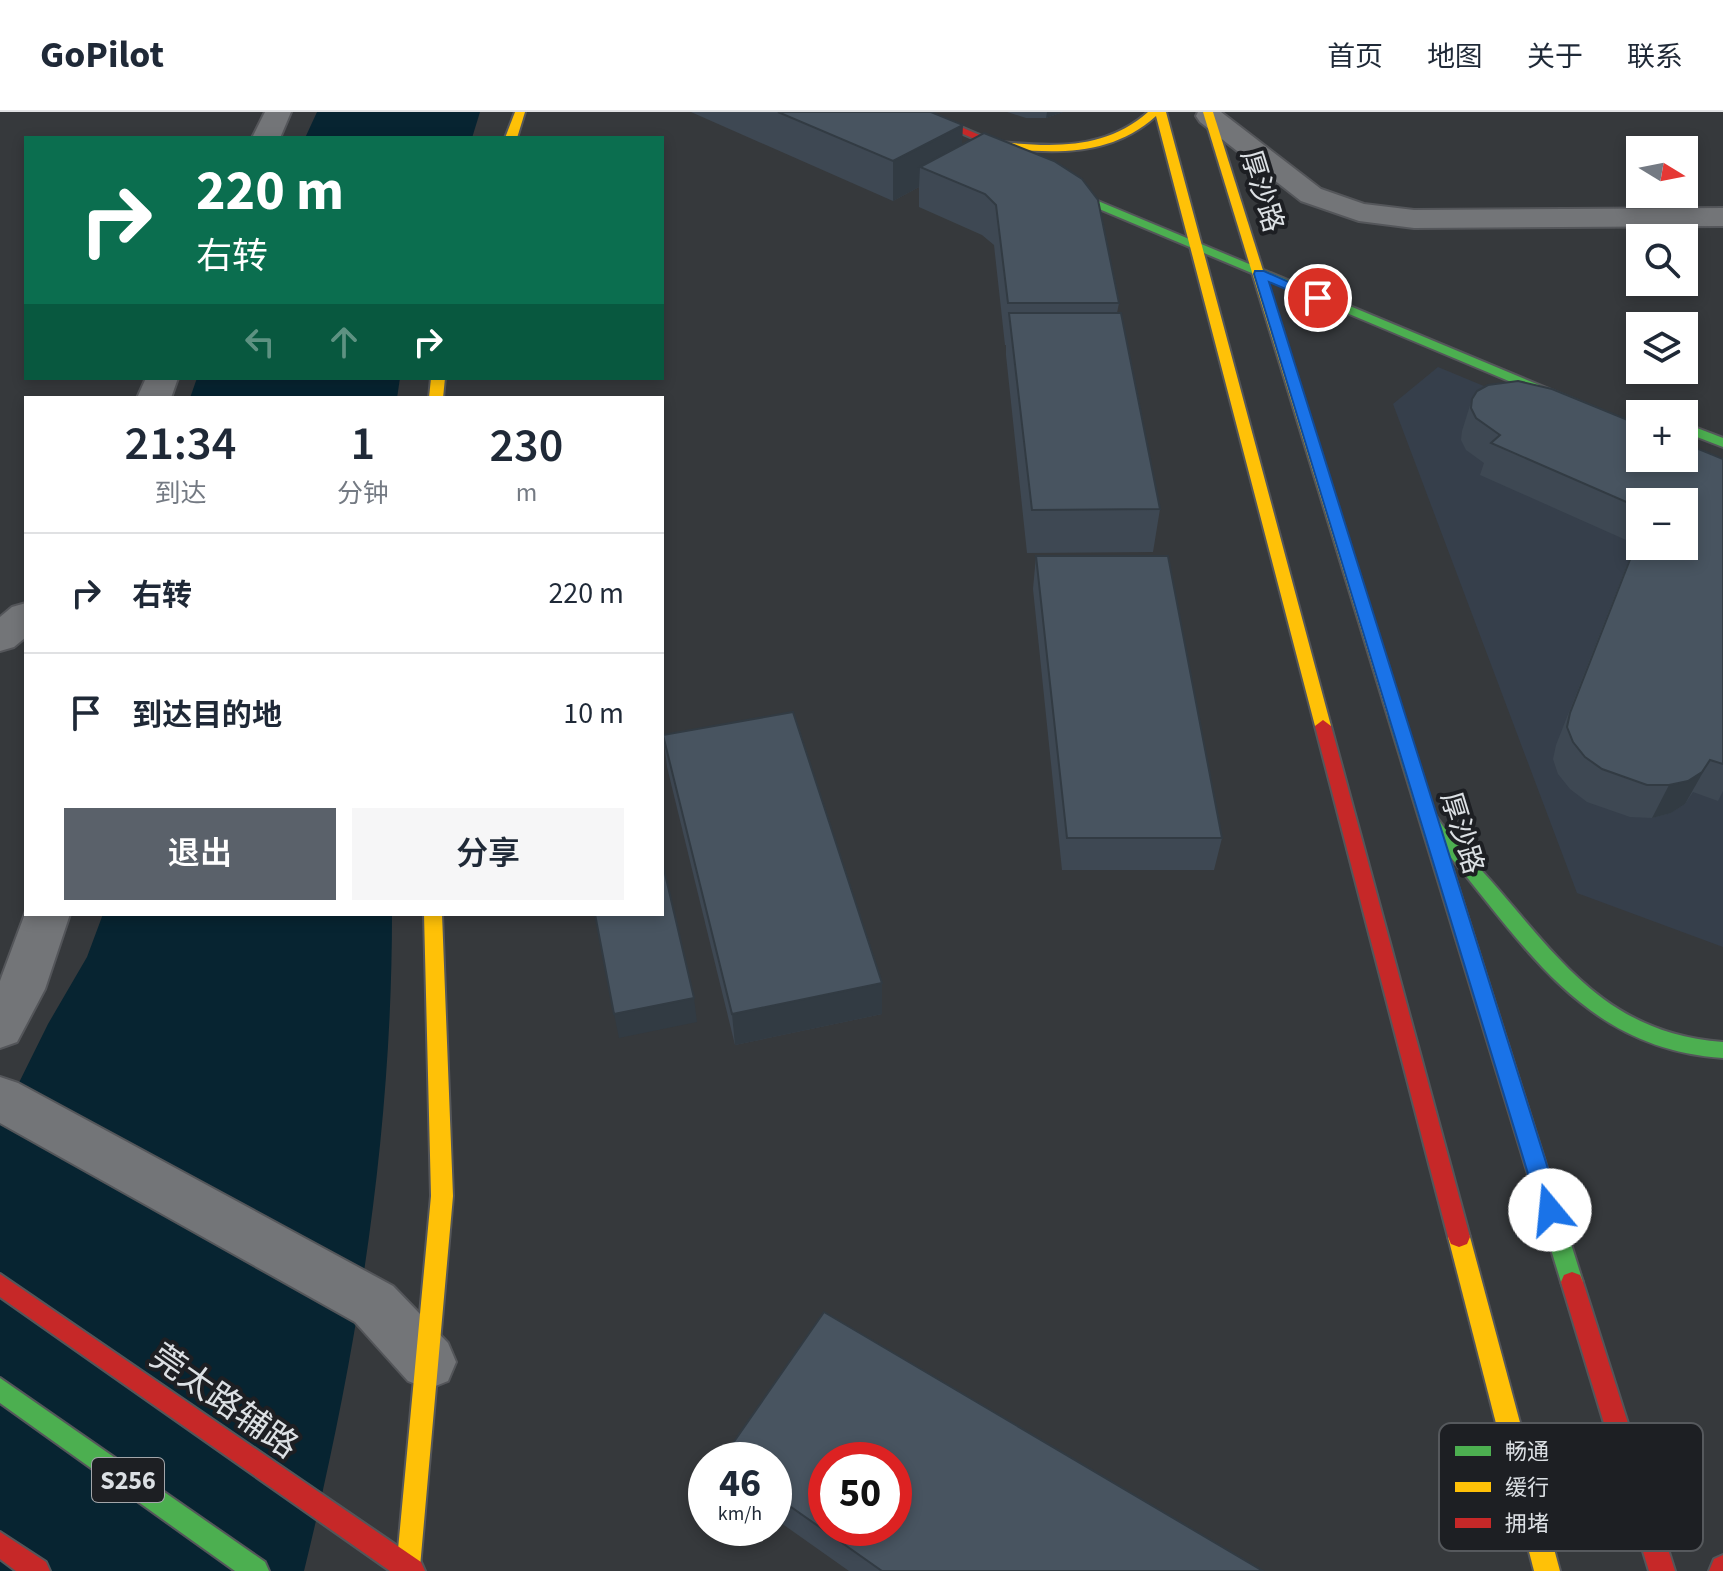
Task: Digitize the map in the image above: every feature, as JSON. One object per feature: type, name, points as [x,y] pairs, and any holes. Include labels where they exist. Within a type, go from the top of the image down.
[{"type":"main road","points":[[512,136],[520,112]]},
{"type":"main road","points":[[994,145],[1059,149],[1090,146],[1139,128],[1154,112]]},
{"type":"main road","points":[[1161,112],[1508,1423]]},
{"type":"main road","name":"厚沙路","points":[[1209,114],[1616,1423]]},
{"type":"main road","points":[[912,118],[994,145],[1423,321]]},
{"type":"main road","points":[[912,118],[1198,248],[1626,426]]},
{"type":"main road","points":[[1698,433],[1723,443]]},
{"type":"main road","points":[[1428,818],[1560,975],[1597,1007],[1643,1032],[1694,1048],[1723,1050]]},
{"type":"main road","points":[[410,1569],[442,1196],[433,916]]},
{"type":"main road","name":"莞太路辅路","points":[[0,1284],[410,1569]]},
{"type":"main road","name":"S256","points":[[0,1389],[256,1571]]},
{"type":"main road","points":[[0,1544],[37,1571]]},
{"type":"main road","points":[[1542,1551],[1547,1571]]},
{"type":"main road","name":"厚沙路","points":[[1656,1551],[1662,1571]]},
{"type":"street","points":[[267,136],[278,112]]},
{"type":"street","points":[[1209,114],[1311,195],[1359,212],[1414,219],[1723,217]]},
{"type":"street","points":[[0,638],[24,618]]},
{"type":"street","points":[[0,1028],[21,989],[46,916]]},
{"type":"street","points":[[0,1098],[374,1304],[428,1362]]},
{"type":"shaded area","points":[[317,112],[480,112],[473,136],[306,136]]},
{"type":"shaded area","points":[[1438,367],[1626,445],[1626,472],[1682,472],[1723,486],[1723,947],[1577,893],[1393,404]]},
{"type":"shaded area","points":[[196,380],[400,380],[397,396],[191,396]]},
{"type":"shaded area","points":[[102,916],[392,916],[386,1080],[368,1245],[340,1409],[304,1571],[0,1571],[0,1121],[48,1024],[87,957]]},
{"type":"building","points":[[778,112],[931,112],[963,125],[893,161]]},
{"type":"building","points":[[984,133],[1054,161],[1082,179],[1098,200],[1119,303],[1008,303],[996,205],[985,194],[920,167]]},
{"type":"building","points":[[1009,313],[1121,313],[1160,509],[1032,510]]},
{"type":"building","points":[[1518,381],[1552,389],[1626,419],[1626,472],[1698,472],[1698,449],[1723,459],[1723,764],[1710,760],[1702,772],[1688,781],[1647,785],[1602,769],[1585,757],[1573,742],[1567,727],[1630,560],[1698,560],[1698,488],[1626,488],[1626,502],[1491,443],[1500,435],[1476,418],[1471,408],[1477,391],[1488,385]]},
{"type":"building","points":[[1036,556],[1168,556],[1222,838],[1067,838]]},
{"type":"building","points":[[793,712],[882,983],[732,1014],[664,735]]},
{"type":"building","points":[[664,870],[694,998],[614,1014],[595,916],[664,916]]},
{"type":"building","points":[[824,1312],[1263,1571],[882,1571],[846,1546],[912,1546],[912,1442],[808,1442],[808,1519],[792,1508],[792,1442],[734,1442]]},
{"type":"traffic: fast","points":[[1046,183],[1626,426]]},
{"type":"traffic: fast","points":[[1698,433],[1723,443]]},
{"type":"traffic: fast","points":[[1396,717],[1572,1282]]},
{"type":"traffic: fast","points":[[1428,818],[1560,975],[1597,1007],[1643,1032],[1694,1048],[1723,1050]]},
{"type":"traffic: fast","points":[[0,1389],[256,1571]]},
{"type":"traffic: slow","points":[[512,136],[520,112]]},
{"type":"traffic: slow","points":[[1000,145],[1062,149],[1102,143],[1138,126],[1154,112]]},
{"type":"traffic: slow","points":[[1161,112],[1323,726]]},
{"type":"traffic: slow","points":[[1208,112],[1396,717]]},
{"type":"traffic: slow","points":[[436,396],[438,380]]},
{"type":"traffic: slow","points":[[407,1567],[442,1196],[433,916]]},
{"type":"traffic: slow","points":[[1459,1237],[1508,1423]]},
{"type":"traffic: slow","points":[[1542,1551],[1547,1571]]},
{"type":"traffic: jam","points":[[917,112],[1032,160]]},
{"type":"traffic: jam","points":[[1323,726],[1459,1237]]},
{"type":"traffic: jam","points":[[1572,1282],[1616,1423]]},
{"type":"traffic: jam","points":[[0,1284],[412,1571]]},
{"type":"traffic: jam","points":[[0,1544],[37,1571]]},
{"type":"traffic: jam","points":[[1656,1551],[1662,1571]]},
{"type":"route","points":[[1318,298],[1260,274],[1550,1210]]}]
